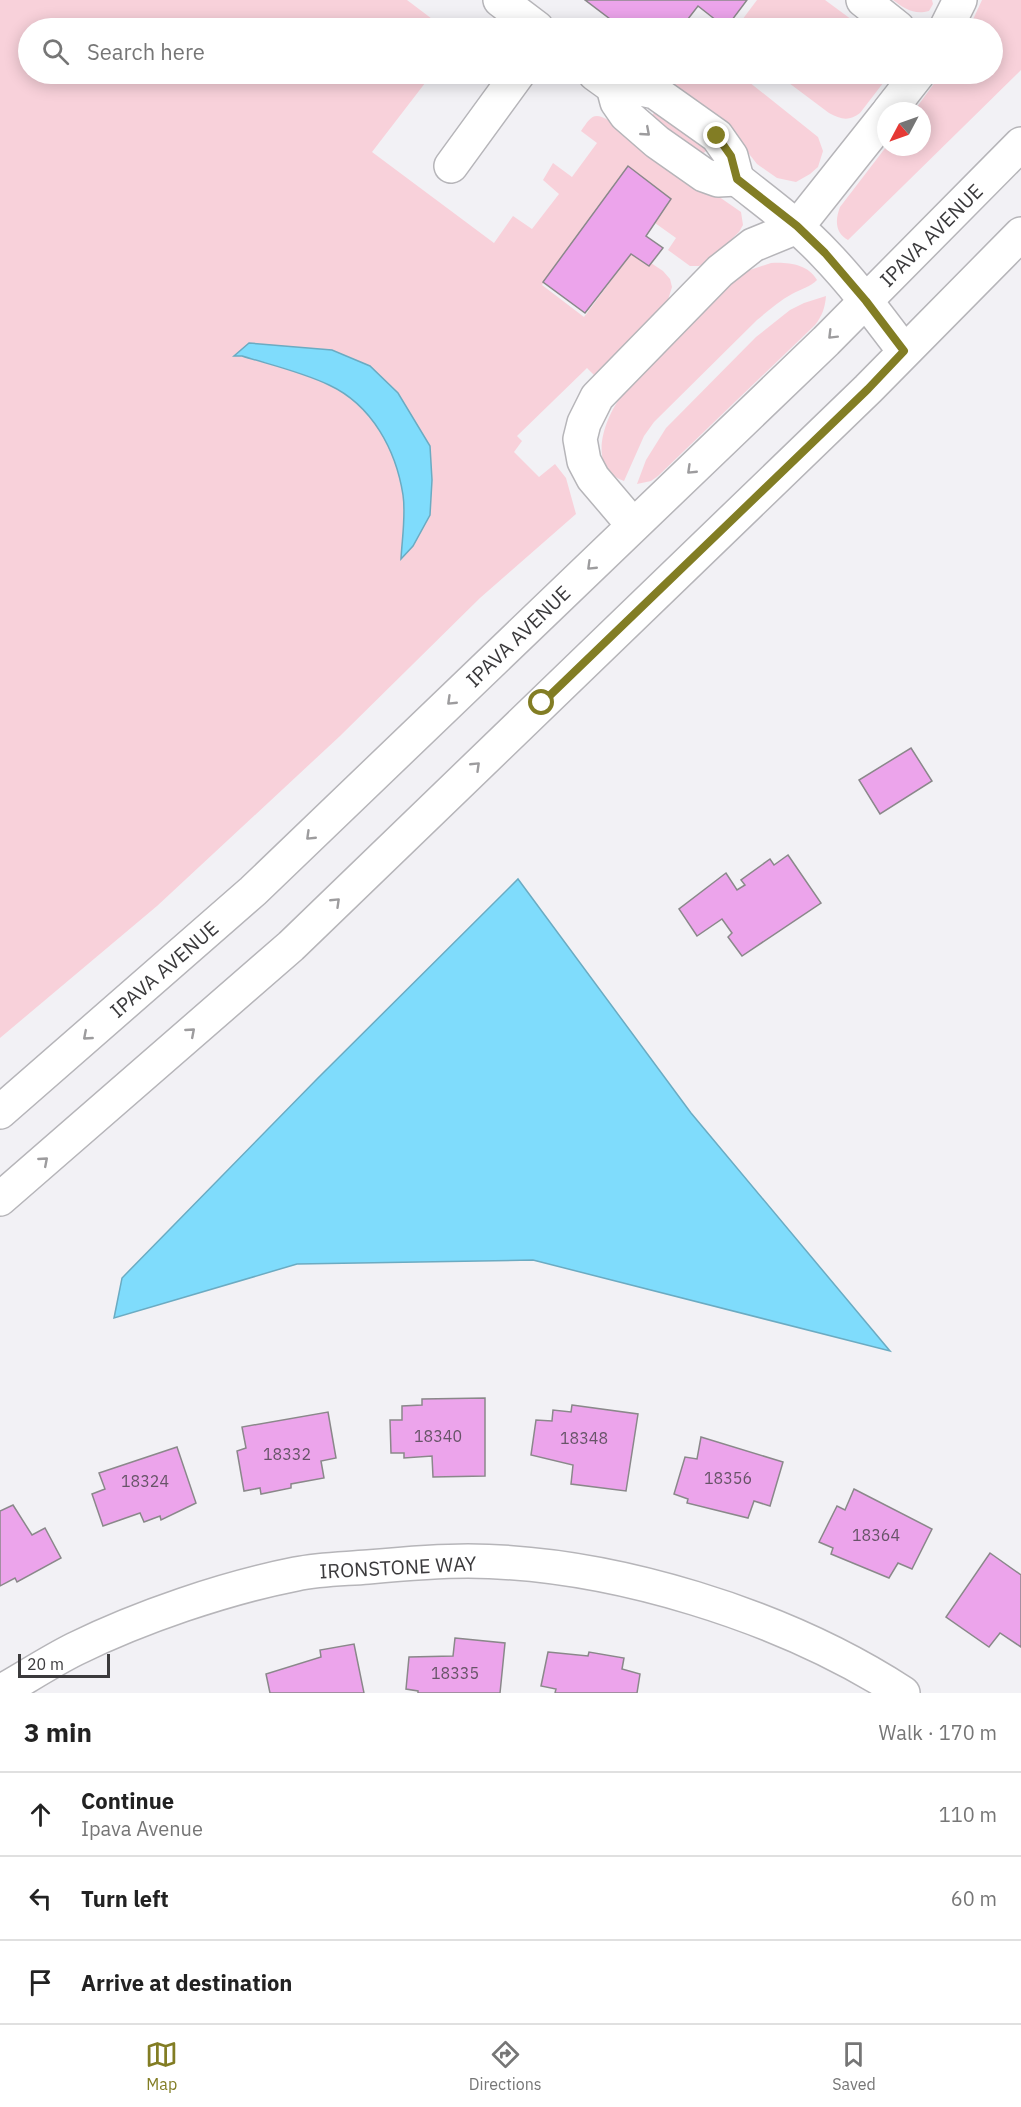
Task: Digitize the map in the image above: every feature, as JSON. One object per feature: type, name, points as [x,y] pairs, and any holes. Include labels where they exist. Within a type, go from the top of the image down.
[{"type":"street","points":[[501,0],[524,18]]},
{"type":"street","points":[[863,0],[886,18]]},
{"type":"street","points":[[951,18],[960,0]]},
{"type":"street","points":[[451,166],[511,84]]},
{"type":"street","points":[[606,84],[626,115],[657,142],[704,175],[718,180],[737,179],[797,226],[825,253],[904,351]]},
{"type":"street","points":[[896,102],[910,84]]},
{"type":"street","points":[[633,525],[593,478],[584,461],[580,439],[589,409],[597,397],[727,265],[753,245],[797,226],[877,126]]},
{"type":"street","name":"IPAVA AVENUE","points":[[0,1112],[253,891],[826,341],[1021,144]]},
{"type":"street","points":[[0,1199],[291,946],[868,389],[1021,234]]},
{"type":"street","name":"IRONSTONE WAY","points":[[0,1692],[112,1632],[148,1617],[261,1583],[298,1574],[339,1569],[470,1561],[550,1568],[654,1586],[745,1615],[851,1663],[903,1693]]},
{"type":"shaded area","points":[[0,0],[407,0],[431,18],[18,18],[18,84],[424,84],[372,152],[494,243],[513,216],[532,229],[559,194],[543,180],[553,163],[572,177],[597,143],[581,131],[592,117],[599,116],[741,212],[743,225],[739,232],[708,262],[699,266],[690,266],[668,250],[676,238],[655,223],[671,199],[628,167],[542,285],[584,317],[631,254],[649,265],[651,263],[670,279],[672,287],[667,303],[594,375],[587,368],[517,436],[522,441],[514,452],[539,477],[555,464],[566,478],[576,514],[480,598],[340,736],[157,906],[0,1038]]},
{"type":"shaded area","points":[[757,0],[825,0],[849,18],[744,18]]},
{"type":"shaded area","points":[[893,0],[932,0],[933,4],[929,11],[914,12]]},
{"type":"shaded area","points":[[982,0],[1021,0],[1021,70],[848,240],[837,226],[840,207],[879,156],[931,156],[931,102],[921,102],[934,84],[1003,84],[1003,18],[974,18]]},
{"type":"shaded area","points":[[668,84],[752,84],[818,137],[823,151],[818,167],[796,182],[777,178],[757,164],[735,136]]},
{"type":"shaded area","points":[[790,84],[882,84],[860,113],[852,118],[844,119],[829,113]]},
{"type":"shaded area","points":[[659,111],[706,145],[706,151],[700,156],[652,117],[654,112]]},
{"type":"shaded area","points":[[771,263],[803,267],[817,280],[783,300],[757,320],[654,422],[644,436],[624,481],[612,475],[605,465],[602,442],[609,417],[622,395],[734,280],[747,271]]},
{"type":"shaded area","points":[[826,296],[823,312],[815,325],[658,476],[651,481],[637,484],[646,460],[666,428],[756,337],[790,310]]},
{"type":"water","points":[[249,343],[332,350],[370,366],[398,393],[430,446],[432,480],[430,515],[413,546],[401,559],[403,495],[395,462],[380,431],[358,404],[329,385],[286,369],[242,356],[234,356]]},
{"type":"water","points":[[518,879],[691,1113],[890,1351],[533,1260],[297,1264],[114,1318],[122,1278]]},
{"type":"building","points":[[585,0],[747,0],[734,18],[713,18],[698,6],[689,18],[609,18]]},
{"type":"building","points":[[628,166],[671,199],[646,236],[663,248],[649,266],[631,254],[585,313],[543,282]]},
{"type":"building","points":[[911,748],[932,781],[880,814],[859,780]]},
{"type":"building","points":[[788,855],[821,903],[742,956],[728,937],[732,933],[722,919],[697,936],[679,909],[726,873],[737,890],[745,885],[741,880],[770,859],[774,865]]},
{"type":"building","points":[[485,1398],[485,1476],[433,1477],[432,1456],[404,1458],[404,1453],[391,1453],[390,1420],[402,1420],[402,1406],[422,1405],[422,1399]]},
{"type":"building","points":[[572,1405],[638,1414],[626,1491],[571,1484],[573,1465],[531,1455],[536,1420],[552,1421],[553,1410],[571,1412]]},
{"type":"building","points":[[328,1412],[336,1458],[321,1461],[324,1478],[291,1484],[291,1488],[261,1494],[260,1488],[244,1491],[237,1451],[246,1448],[242,1427]]},
{"type":"building","points":[[701,1437],[783,1462],[770,1506],[754,1501],[748,1518],[687,1503],[688,1499],[674,1494],[685,1457],[697,1459]]},
{"type":"building","points":[[177,1447],[196,1503],[161,1520],[160,1516],[144,1522],[140,1513],[103,1526],[92,1494],[105,1489],[99,1473]]},
{"type":"building","points":[[854,1489],[932,1529],[912,1569],[898,1563],[889,1578],[831,1554],[833,1548],[819,1542],[837,1506],[845,1510]]},
{"type":"building","points":[[13,1505],[32,1535],[45,1528],[61,1558],[17,1582],[15,1578],[0,1586],[0,1511]]},
{"type":"building","points":[[990,1553],[1021,1575],[1021,1647],[1000,1633],[989,1647],[946,1617]]},
{"type":"building","points":[[455,1638],[505,1643],[500,1693],[418,1693],[418,1691],[406,1689],[409,1657],[453,1656]]},
{"type":"building","points":[[354,1644],[364,1693],[270,1693],[266,1674],[321,1657],[320,1650]]},
{"type":"building","points":[[548,1652],[588,1656],[589,1652],[624,1658],[622,1669],[640,1674],[637,1693],[555,1693],[556,1689],[541,1686]]},
{"type":"route","points":[[542,703],[868,389],[904,351],[825,253],[797,226],[737,179],[731,156],[717,136]]}]
